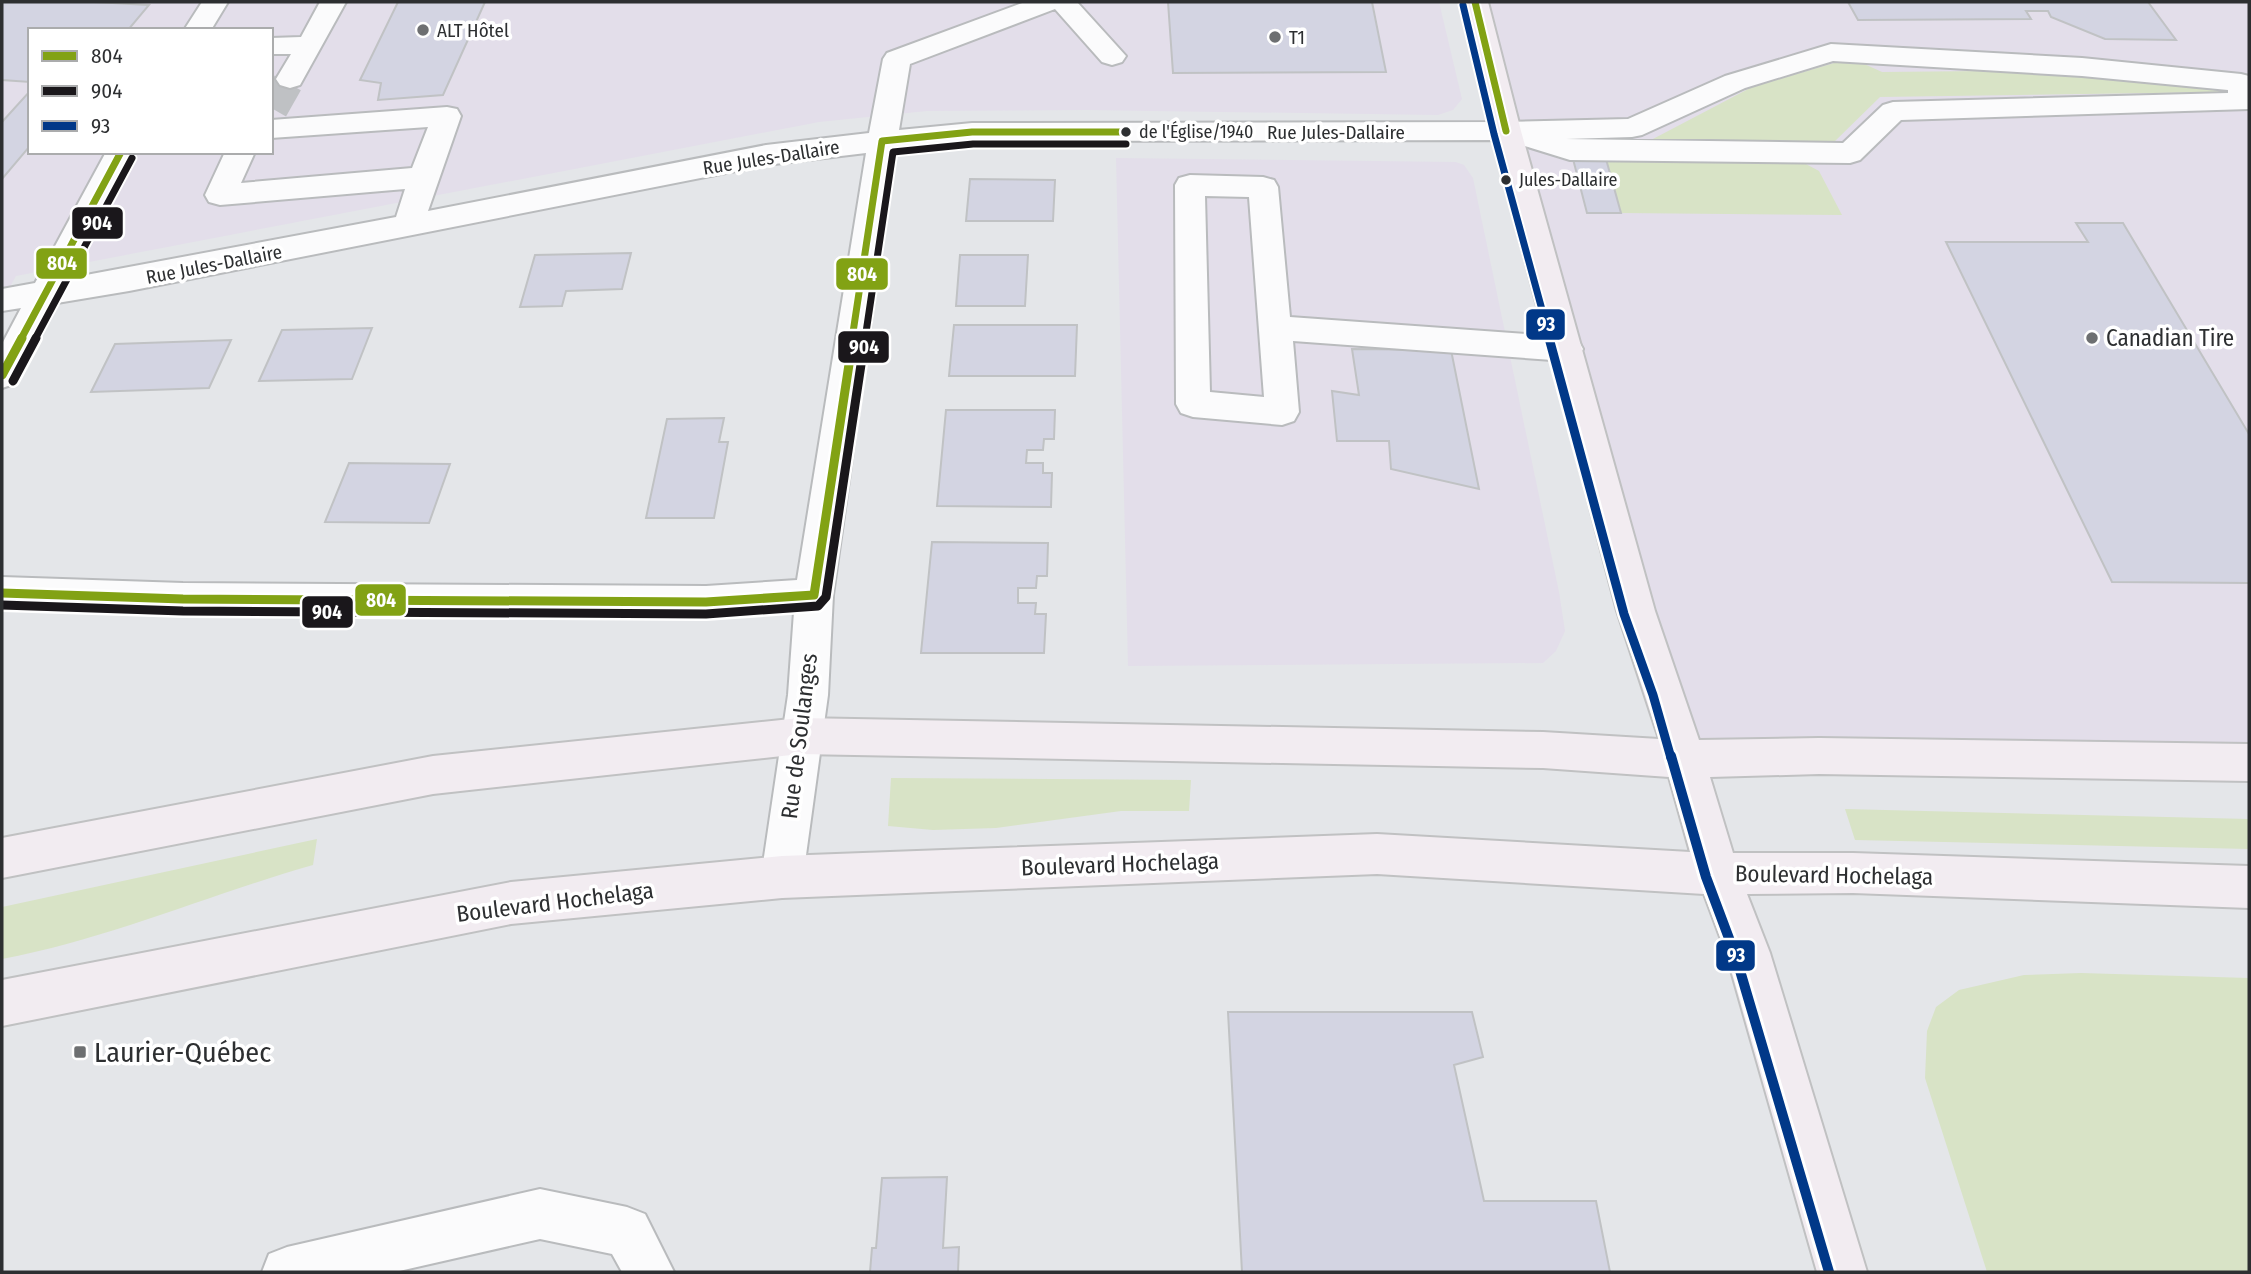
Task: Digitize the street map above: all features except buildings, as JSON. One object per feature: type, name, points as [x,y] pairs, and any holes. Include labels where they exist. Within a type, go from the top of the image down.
[{"type":"main road","points":[[1475,2],[1506,131],[1636,611],[1665,691],[1718,874],[1748,953],[1842,1272]]},
{"type":"main road","points":[[2,858],[433,775],[800,737],[1543,750],[1683,759],[1819,756],[2249,762]]},
{"type":"main road","name":"Boulevard Hochelaga","points":[[2,1003],[511,903],[782,877],[1377,855],[1718,874],[1853,873],[2249,887]]},
{"type":"street","points":[[198,28],[215,2]]},
{"type":"street","points":[[290,79],[333,2]]},
{"type":"street","name":"Rue de Soulanges","points":[[782,877],[808,695],[814,595],[882,141],[897,59],[1048,2]]},
{"type":"street","points":[[1063,2],[1112,56]]},
{"type":"street","points":[[273,46],[310,45]]},
{"type":"street","name":"Rue Jules-Dallaire","points":[[2,300],[129,280],[766,155],[882,141],[972,132],[1506,131],[1632,128],[1735,82],[1831,52],[2082,67],[2241,83],[2243,102],[1893,111],[1850,153],[1570,150],[1506,131]]},
{"type":"street","points":[[273,117],[447,116],[423,177],[409,225]]},
{"type":"street","points":[[1206,132],[1207,186]]},
{"type":"street","points":[[2,375],[15,330],[47,293],[120,154]]},
{"type":"street","points":[[239,154],[220,195],[423,177]]},
{"type":"street","points":[[1190,185],[1207,186],[1263,187],[1282,412],[1192,404],[1190,185]]},
{"type":"street","points":[[1275,328],[1566,349]]},
{"type":"street","points":[[2,593],[183,599],[692,602],[814,595]]},
{"type":"street","points":[[287,1272],[540,1214],[627,1232],[649,1272]]},
{"type":"shaded area","points":[[2,2],[1439,2],[1462,99],[1453,110],[1438,115],[1086,110],[927,111],[819,122],[16,276],[2,301]]},
{"type":"shaded area","points":[[1475,2],[2249,2],[2249,757],[1683,759],[1506,131]]},
{"type":"shaded area","points":[[1116,158],[1456,162],[1464,165],[1473,178],[1559,592],[1565,631],[1556,651],[1543,663],[1128,666]]},
{"type":"green space","points":[[1851,58],[1882,72],[2070,70],[2223,83],[2224,92],[1880,97],[1832,144],[1651,140],[1752,87]]},
{"type":"green space","points":[[1606,159],[1804,163],[1819,171],[1842,215],[1621,213]]},
{"type":"green space","points":[[891,778],[1191,780],[1189,811],[1121,811],[996,828],[933,830],[888,826]]},
{"type":"green space","points":[[1845,809],[2249,819],[2249,849],[1855,840]]},
{"type":"green space","points":[[317,839],[313,865],[81,940],[2,959],[2,907]]},
{"type":"green space","points":[[2081,973],[2249,978],[2249,1272],[1987,1272],[1925,1078],[1927,1031],[1936,1007],[1959,990],[2024,975]]},
{"type":"tunnel","points":[[273,109],[290,79]]},
{"type":"transit line","name":"804","points":[[1475,2],[1506,131]]},
{"type":"transit line","name":"93","points":[[1463,5],[1494,134],[1624,614],[1653,695],[1706,877],[1736,957],[1829,1272]]},
{"type":"transit line","name":"804","points":[[2,593],[183,599],[706,602],[814,595],[882,141],[972,132],[1126,132]]},
{"type":"transit line","name":"904","points":[[2,605],[183,611],[706,614],[818,606],[826,597],[893,152],[973,144],[1126,144]]},
{"type":"transit line","name":"804","points":[[2,375],[120,154]]},
{"type":"transit line","name":"904","points":[[13,381],[132,158]]},
{"type":"place","name":"ALT Hôtel","points":[[423,30]]},
{"type":"place","name":"T1","points":[[1275,37]]},
{"type":"place","name":"de l'Église/1940","points":[[1126,132]]},
{"type":"place","name":"Jules-Dallaire","points":[[1506,180]]},
{"type":"place","name":"Canadian Tire","points":[[2092,338]]},
{"type":"place","name":"Laurier-Québec","points":[[80,1052]]}]
